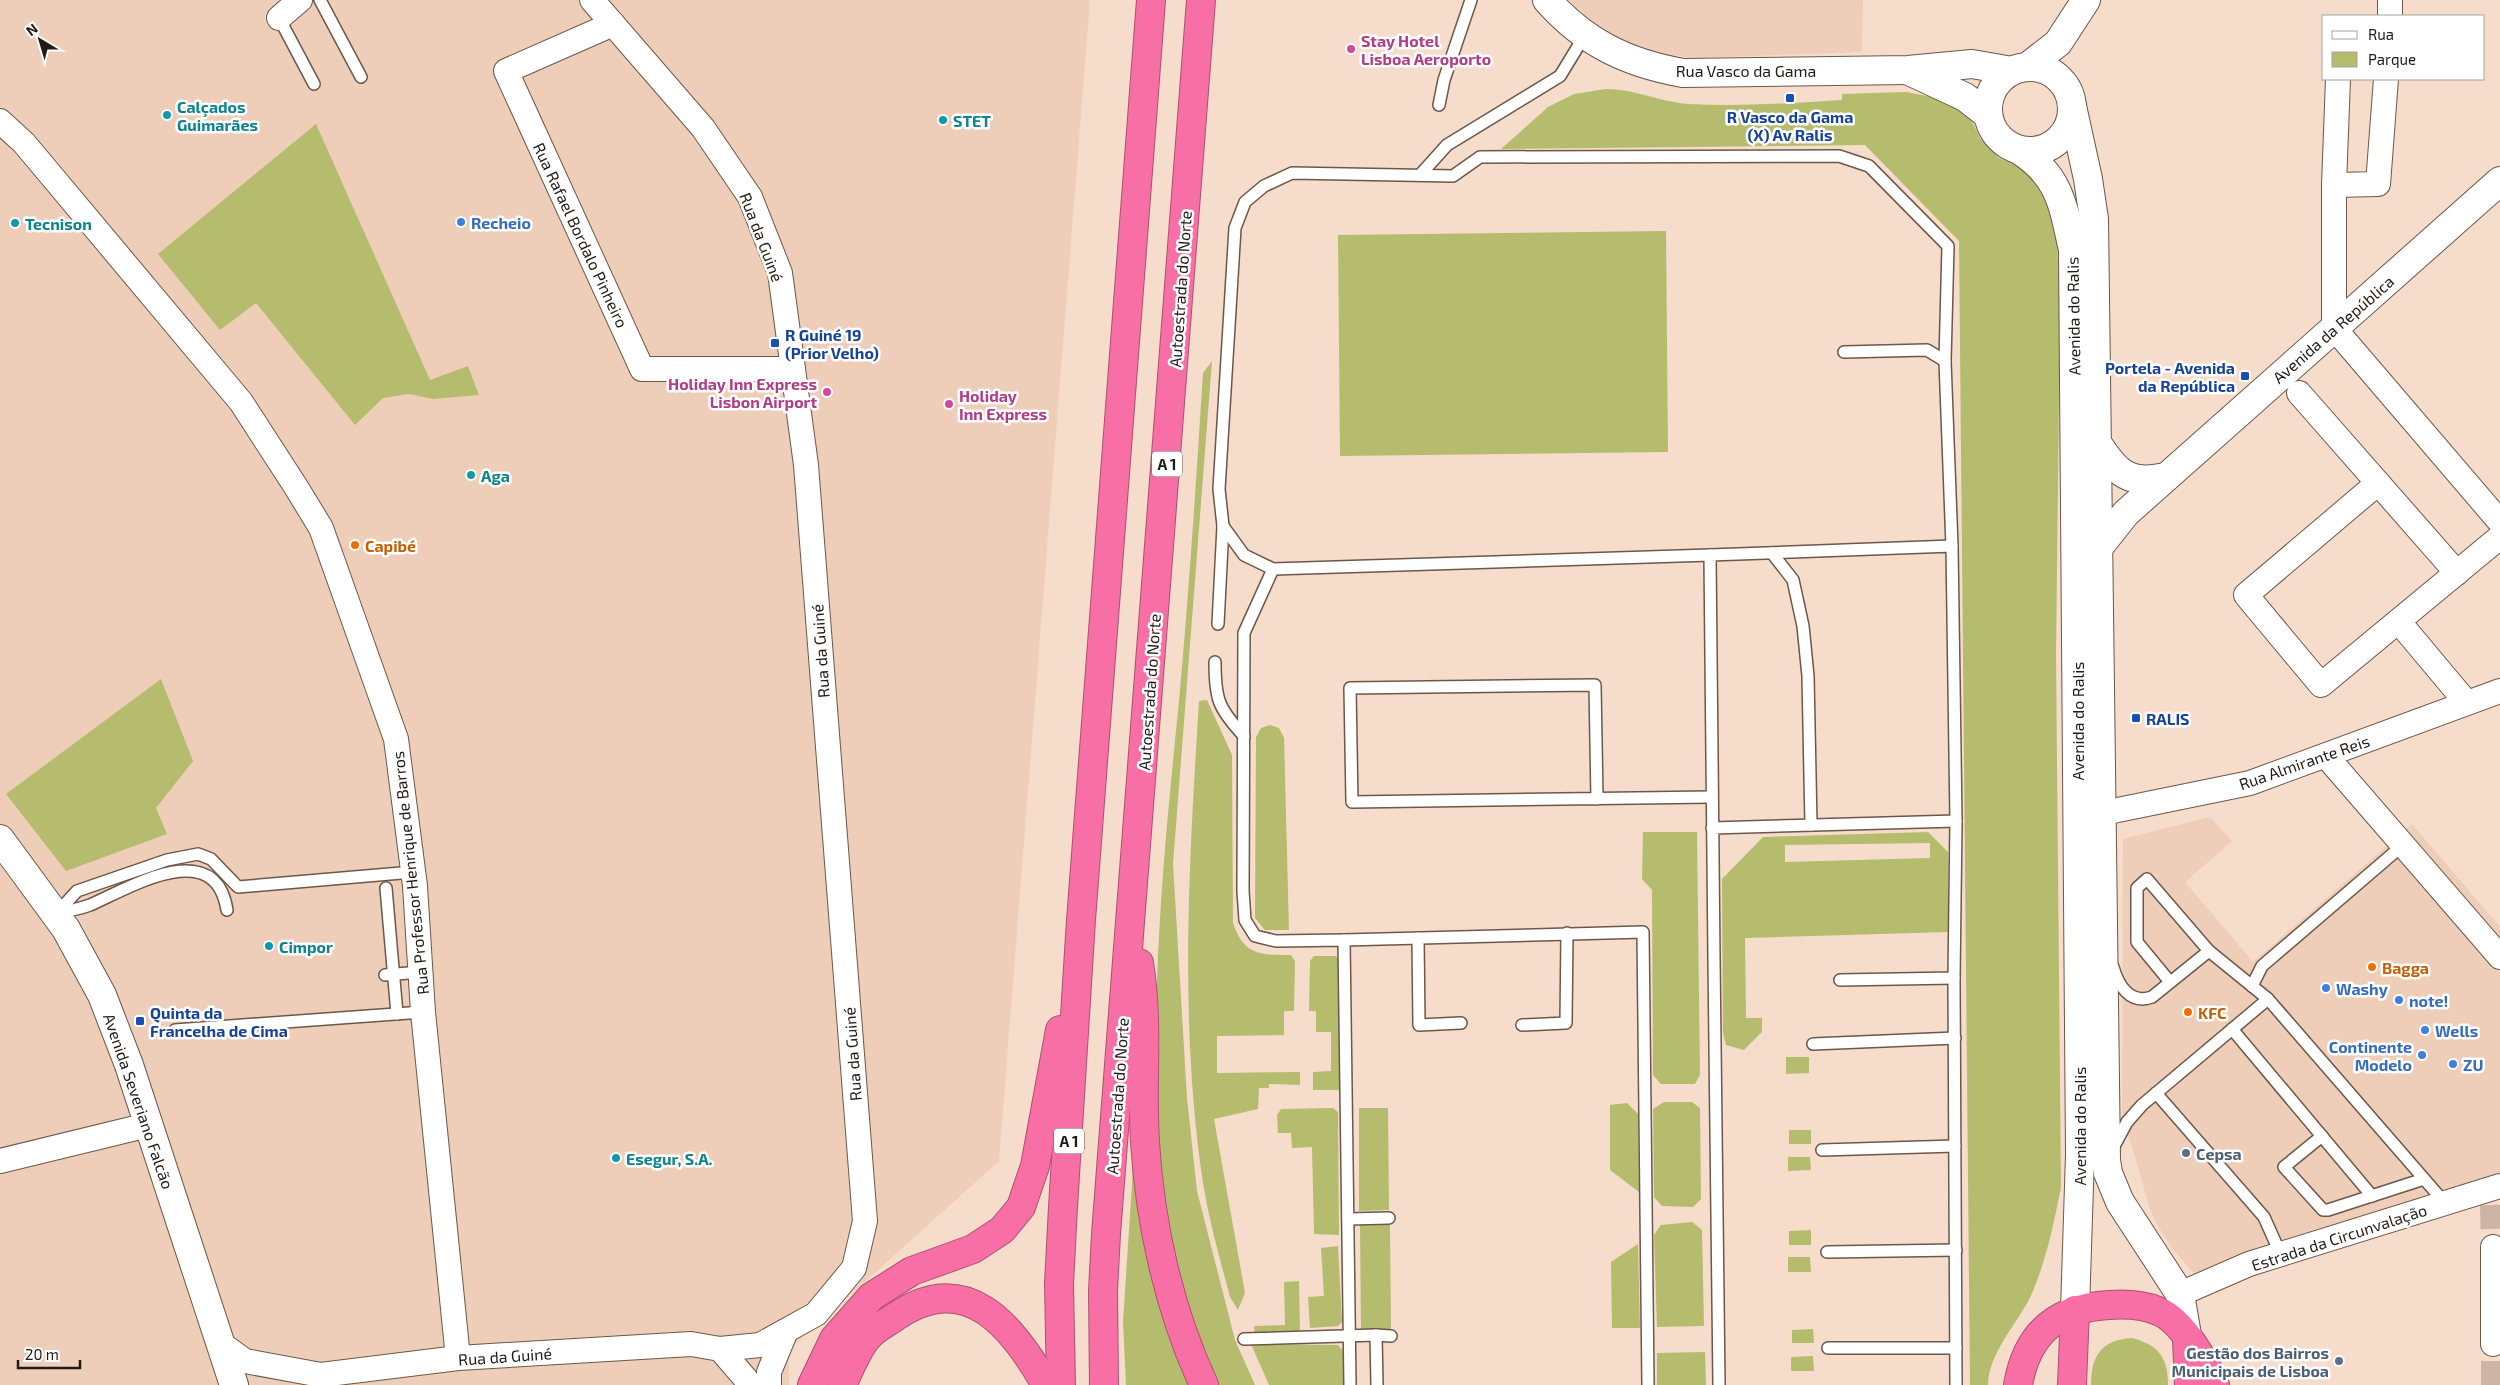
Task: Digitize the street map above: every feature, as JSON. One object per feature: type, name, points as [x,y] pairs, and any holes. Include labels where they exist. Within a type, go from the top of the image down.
[{"type":"highway","name":"A 1","points":[[1061,1385],[1059,1284],[1081,920],[1151,0]]},
{"type":"highway","name":"Autoestrada do Norte","points":[[1104,1385],[1103,1301],[1106,1234],[1201,0]]},
{"type":"highway","points":[[812,1385],[834,1339],[871,1297],[912,1271],[973,1250],[1002,1230],[1021,1207],[1035,1166],[1081,920]]},
{"type":"highway","points":[[1130,929],[1143,986],[1146,1027],[1145,1141],[1152,1203],[1165,1274],[1184,1334],[1204,1385]]},
{"type":"highway","points":[[842,1385],[869,1335],[910,1307],[946,1297],[982,1307],[1004,1326],[1030,1358],[1046,1385]]},
{"type":"highway","points":[[2018,1385],[2024,1363],[2036,1336],[2051,1322],[2075,1310],[2122,1304],[2159,1311],[2187,1335],[2215,1385]]},
{"type":"highway","points":[[2072,1385],[2075,1310]]},
{"type":"highway","points":[[2187,1335],[2189,1385]]},
{"type":"street","points":[[279,18],[300,0]]},
{"type":"street","name":"Rua da Guiné","points":[[236,1383],[242,1372],[299,1378],[458,1358],[691,1344],[720,1349],[760,1345],[816,1314],[854,1268],[865,1221],[806,465],[780,273],[750,197],[703,128],[592,0]]},
{"type":"street","name":"Rua Vasco da Gama","points":[[1547,0],[1568,22],[1585,35],[1629,60],[1652,68],[1682,73],[1908,70],[1972,64],[2020,69]]},
{"type":"street","points":[[2020,69],[2044,69],[2058,77],[2068,90],[2072,106],[2071,119],[2066,132],[2046,148],[2032,151],[2019,150],[2004,143],[1994,131],[1988,115],[1988,105],[1996,84],[2058,43],[2086,0]]},
{"type":"street","points":[[2390,0],[2390,15]]},
{"type":"street","name":"Rua Rafael Bordalo Pinheiro","points":[[613,24],[506,71],[642,369],[793,369]]},
{"type":"street","name":"Rua Vasco da Gama","points":[[1908,70],[1965,97],[1988,115]]},
{"type":"street","points":[[2338,80],[2334,185],[2334,328],[2500,522]]},
{"type":"street","points":[[2334,185],[2378,184],[2386,80]]},
{"type":"street","name":"Avenida do Ralis","points":[[2072,106],[2088,179],[2094,220],[2106,1160],[2108,1173],[2120,1202],[2133,1226],[2168,1273],[2180,1294]]},
{"type":"street","name":"Rua Professor Henrique de Barros","points":[[0,121],[24,143],[241,402],[321,528],[396,739],[413,872],[420,972],[458,1358]]},
{"type":"street","name":"Avenida do Ralis","points":[[2019,150],[2036,160],[2050,176],[2064,212],[2073,250],[2080,1155],[2075,1310]]},
{"type":"street","name":"Avenida da República","points":[[2099,547],[2126,513],[2500,181]]},
{"type":"street","points":[[2299,393],[2457,573]]},
{"type":"street","points":[[2098,444],[2109,462],[2122,474],[2146,481],[2166,477]]},
{"type":"street","points":[[2378,483],[2246,595],[2321,686],[2500,537]]},
{"type":"street","points":[[2399,622],[2466,702]]},
{"type":"street","name":"Rua Almirante Reis","points":[[2103,813],[2250,783],[2500,691]]},
{"type":"street","points":[[2326,756],[2500,957]]},
{"type":"street","name":"Avenida Severiano Falcão","points":[[0,839],[56,914],[78,948],[102,995],[126,1056],[220,1343],[236,1383]]},
{"type":"street","points":[[0,1161],[148,1125]]},
{"type":"street","name":"Estrada da Circunvalação","points":[[2180,1294],[2250,1264],[2445,1203],[2495,1193]]},
{"type":"street","points":[[2493,1247],[2493,1344]]},
{"type":"street","points":[[2180,1294],[2187,1335]]},
{"type":"street","name":"Rua da Guiné","points":[[691,1344],[717,1333],[755,1329],[786,1331]]},
{"type":"street","points":[[769,1385],[769,1372],[786,1331]]},
{"type":"street","points":[[220,1343],[245,1361],[299,1378]]},
{"type":"street","points":[[720,1349],[751,1385]]},
{"type":"lane","points":[[320,0],[361,77]]},
{"type":"lane","points":[[1439,105],[1444,80],[1471,0]]},
{"type":"lane","points":[[279,18],[314,84]]},
{"type":"lane","points":[[1420,175],[1447,145],[1560,76],[1585,35]]},
{"type":"lane","points":[[1218,624],[1223,526],[1219,489],[1235,228],[1245,202],[1264,186],[1292,173],[1453,176],[1480,157],[1840,156],[1869,166],[1948,246],[1946,361],[1952,546],[1956,821],[1954,978],[1956,1385]]},
{"type":"lane","points":[[1844,352],[1927,350],[1946,361]]},
{"type":"lane","points":[[1223,526],[1244,555],[1273,569],[1952,546]]},
{"type":"lane","points":[[1772,553],[1793,580],[1803,626],[1808,676],[1811,825]]},
{"type":"lane","points":[[1710,555],[1719,1385]]},
{"type":"lane","points":[[1273,569],[1244,632],[1245,920],[1255,936],[1276,941],[1642,932],[1648,1385]]},
{"type":"lane","points":[[1215,662],[1215,692],[1226,716],[1244,736]]},
{"type":"lane","points":[[1597,799],[1596,685],[1350,688],[1352,802],[1597,799],[1712,797]]},
{"type":"lane","points":[[1712,828],[1956,821]]},
{"type":"lane","points":[[2252,986],[2262,966],[2403,845]]},
{"type":"lane","points":[[56,914],[77,891],[167,860],[198,854],[211,859],[238,887],[413,872]]},
{"type":"lane","points":[[56,914],[87,906],[145,880],[180,870],[196,870],[215,881],[225,899],[227,910]]},
{"type":"lane","points":[[2170,982],[2137,942],[2136,888],[2147,879],[2209,951],[2268,998],[2445,1203]]},
{"type":"lane","points":[[386,888],[390,975],[397,1014]]},
{"type":"lane","points":[[2104,931],[2116,977],[2122,988],[2135,998],[2144,1000],[2152,997],[2209,951]]},
{"type":"lane","points":[[1522,1025],[1566,1023],[1567,933]]},
{"type":"lane","points":[[1418,938],[1419,1025],[1462,1023]]},
{"type":"lane","points":[[1344,940],[1350,1385]]},
{"type":"lane","points":[[390,975],[420,972]]},
{"type":"lane","points":[[1840,980],[1954,978]]},
{"type":"lane","points":[[2106,1160],[2127,1122],[2156,1093],[2268,998]]},
{"type":"lane","points":[[175,1030],[424,1012]]},
{"type":"lane","points":[[2232,1029],[2372,1196]]},
{"type":"lane","points":[[1813,1044],[1954,1038]]},
{"type":"lane","points":[[2156,1093],[2264,1217],[2281,1255]]},
{"type":"lane","points":[[2322,1136],[2284,1168],[2324,1210],[2424,1179]]},
{"type":"lane","points":[[1822,1150],[1955,1146]]},
{"type":"lane","points":[[1348,1219],[1390,1218]]},
{"type":"lane","points":[[1827,1252],[1956,1250]]},
{"type":"lane","points":[[1376,1336],[1377,1385]]},
{"type":"lane","points":[[1244,1340],[1391,1336]]},
{"type":"lane","points":[[1828,1348],[1956,1348]]},
{"type":"shaded area","points":[[0,0],[1090,0],[999,1161],[789,1350],[789,1385],[0,1385]]},
{"type":"shaded area","points":[[1569,0],[1863,0],[1862,52],[1693,58],[1662,53],[1621,41],[1587,18]]},
{"type":"shaded area","points":[[2210,817],[2232,841],[2185,882],[2253,962],[2412,824],[2500,927],[2500,1177],[2196,1276],[2172,1248],[2156,1223],[2150,1209],[2132,1146],[2122,1121],[2123,839]]},
{"type":"green space","points":[[1606,89],[1627,91],[1678,103],[1708,105],[1842,100],[1842,94],[1906,92],[1932,97],[1956,107],[1970,117],[1980,138],[1999,158],[2013,164],[2032,177],[2045,200],[2057,236],[2060,314],[2056,656],[2061,1187],[2050,1240],[2038,1278],[2027,1303],[1999,1348],[1990,1372],[1988,1385],[1970,1385],[1959,241],[1865,145],[1501,149],[1548,107],[1574,94]]},
{"type":"green space","points":[[316,124],[430,380],[468,366],[479,395],[433,399],[409,394],[383,398],[355,425],[256,303],[220,330],[158,254]]},
{"type":"green space","points":[[1666,231],[1668,452],[1340,456],[1338,235]]},
{"type":"green space","points":[[1212,361],[1173,864],[1187,1098],[1197,1191],[1235,1340],[1255,1385],[1216,1385],[1207,1362],[1182,1291],[1170,1243],[1162,1193],[1157,1131],[1158,947],[1186,619],[1203,373]]},
{"type":"green space","points":[[161,679],[193,761],[156,808],[167,834],[66,871],[6,794]]},
{"type":"green space","points":[[1207,700],[1232,755],[1233,923],[1237,934],[1248,948],[1262,954],[1291,955],[1295,961],[1294,1011],[1284,1011],[1284,1035],[1217,1036],[1217,1073],[1300,1072],[1300,1085],[1269,1084],[1269,1088],[1259,1088],[1258,1109],[1214,1119],[1245,1293],[1238,1310],[1230,1297],[1205,1197],[1191,1063],[1188,942],[1192,822],[1199,701]]},
{"type":"green space","points":[[1270,725],[1279,728],[1284,738],[1289,930],[1265,930],[1255,918],[1256,737],[1261,728]]},
{"type":"green space","points":[[1643,832],[1697,832],[1700,1075],[1695,1084],[1661,1084],[1653,1075],[1652,890],[1642,879]]},
{"type":"green space","points":[[1928,832],[1948,852],[1949,932],[1745,938],[1746,1018],[1762,1018],[1762,1032],[1744,1050],[1726,1045],[1723,1033],[1722,879],[1763,837]],"holes":[[[1930,843],[1930,858],[1785,862],[1785,845]]]},
{"type":"green space","points":[[1314,956],[1336,956],[1340,961],[1342,1090],[1313,1090],[1313,1072],[1331,1071],[1331,1032],[1316,1032],[1316,1011],[1309,1011],[1310,961]]},
{"type":"green space","points":[[1786,1057],[1809,1057],[1809,1073],[1786,1074]]},
{"type":"green space","points":[[1664,1102],[1692,1102],[1700,1108],[1701,1199],[1693,1207],[1662,1206],[1654,1197],[1653,1109]]},
{"type":"green space","points":[[1627,1103],[1638,1114],[1639,1192],[1610,1170],[1610,1105]]},
{"type":"green space","points":[[1137,1106],[1194,1385],[1126,1385],[1123,1322]]},
{"type":"green space","points":[[1333,1108],[1338,1112],[1339,1235],[1314,1234],[1312,1147],[1292,1148],[1291,1133],[1278,1133],[1277,1115],[1281,1109]]},
{"type":"green space","points":[[1359,1108],[1388,1108],[1389,1210],[1359,1211]]},
{"type":"green space","points":[[1789,1130],[1811,1130],[1811,1144],[1789,1144]]},
{"type":"green space","points":[[1788,1157],[1810,1157],[1811,1170],[1788,1171]]},
{"type":"green space","points":[[1692,1222],[1702,1230],[1704,1326],[1657,1327],[1654,1235],[1661,1225]]},
{"type":"green space","points":[[1360,1225],[1390,1225],[1391,1329],[1361,1329]]},
{"type":"green space","points":[[1811,1230],[1811,1245],[1789,1245],[1789,1231]]},
{"type":"green space","points":[[1638,1244],[1640,1328],[1612,1328],[1611,1262]]},
{"type":"green space","points":[[1338,1246],[1342,1322],[1338,1326],[1310,1328],[1308,1297],[1324,1296],[1321,1248]]},
{"type":"green space","points":[[1788,1257],[1810,1257],[1811,1272],[1788,1272]]},
{"type":"green space","points":[[1299,1281],[1300,1332],[1255,1334],[1254,1326],[1285,1325],[1284,1282]]},
{"type":"green space","points":[[1813,1329],[1814,1343],[1792,1343],[1792,1330]]},
{"type":"green space","points":[[2132,1338],[2149,1344],[2160,1354],[2166,1367],[2168,1385],[2091,1385],[2093,1366],[2100,1351],[2113,1342]]},
{"type":"green space","points":[[1251,1344],[1338,1345],[1344,1352],[1345,1385],[1269,1385]]},
{"type":"green space","points":[[1705,1352],[1706,1385],[1657,1385],[1657,1353]]},
{"type":"green space","points":[[1813,1356],[1814,1371],[1791,1371],[1791,1357]]},
{"type":"tunnel","points":[[2492,1205],[2493,1247]]},
{"type":"tunnel","points":[[2493,1344],[2493,1385]]},
{"type":"place","name":"Stay Hotel Lisboa Aeroporto","points":[[1351,49]]},
{"type":"place","name":"R Vasco da Gama (X) Av Ralis","points":[[1790,98]]},
{"type":"place","name":"Calçados Guimarães","points":[[167,115]]},
{"type":"place","name":"STET","points":[[943,120]]},
{"type":"place","name":"Recheio","points":[[461,222]]},
{"type":"place","name":"Tecnison","points":[[15,223]]},
{"type":"place","name":"R Guiné 19 (Prior Velho)","points":[[775,343]]},
{"type":"place","name":"Portela - Avenida da República","points":[[2245,376]]},
{"type":"place","name":"Holiday Inn Express Lisbon Airport","points":[[827,392]]},
{"type":"place","name":"Holiday Inn Express","points":[[949,404]]},
{"type":"place","name":"Aga","points":[[471,475]]},
{"type":"place","name":"Capibé","points":[[355,545]]},
{"type":"place","name":"RALIS","points":[[2136,718]]},
{"type":"place","name":"Cimpor","points":[[269,946]]},
{"type":"place","name":"Bagga","points":[[2372,967]]},
{"type":"place","name":"Washy","points":[[2326,988]]},
{"type":"place","name":"note!","points":[[2399,1000]]},
{"type":"place","name":"KFC","points":[[2188,1012]]},
{"type":"place","name":"Quinta da Francelha de Cima","points":[[140,1021]]},
{"type":"place","name":"Wells","points":[[2425,1030]]},
{"type":"place","name":"Continente Modelo","points":[[2422,1055]]},
{"type":"place","name":"ZU","points":[[2453,1064]]},
{"type":"place","name":"Cepsa","points":[[2186,1153]]},
{"type":"place","name":"Esegur, S.A.","points":[[616,1158]]},
{"type":"place","name":"Gestão dos Bairros Municipais de Lisboa","points":[[2339,1361]]}]
